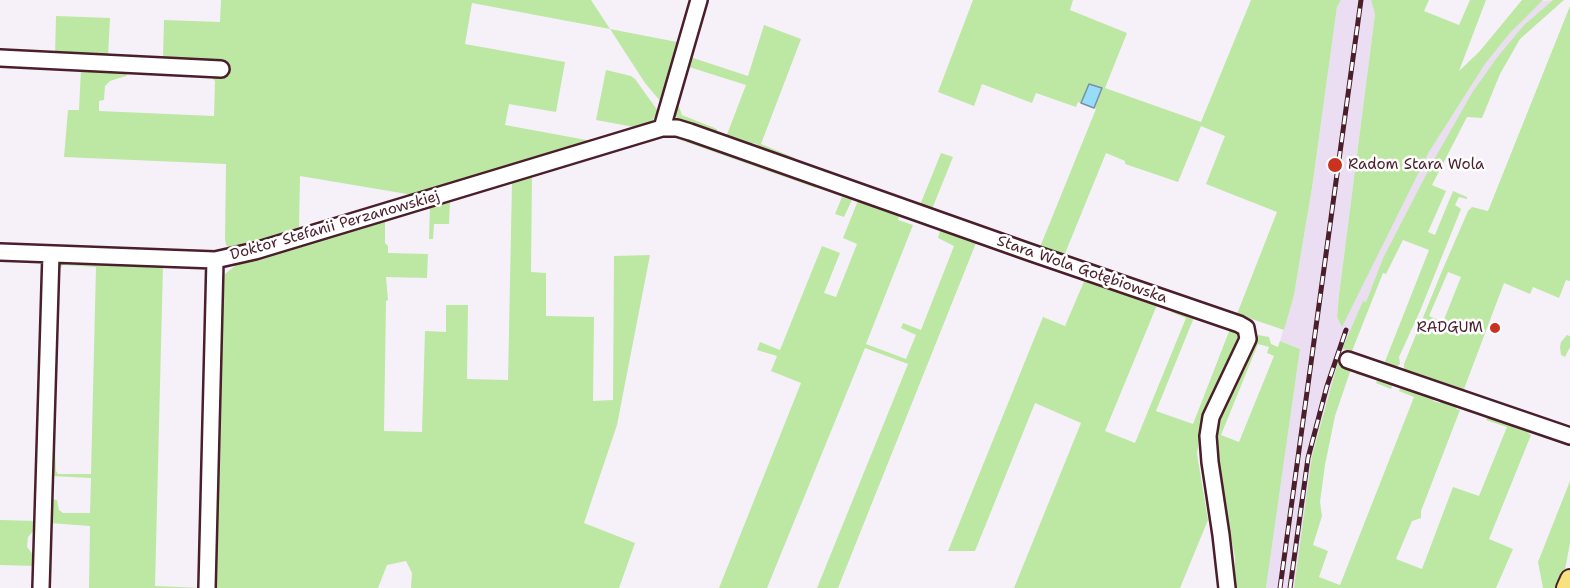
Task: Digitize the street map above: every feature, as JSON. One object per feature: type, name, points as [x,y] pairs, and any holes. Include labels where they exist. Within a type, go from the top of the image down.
[{"type":"main road","points":[[1566,588],[1570,579]]},
{"type":"street","points":[[662,128],[699,0]]},
{"type":"street","points":[[0,58],[221,69]]},
{"type":"street","name":"Doktor Stefanii Perzanowskiej","points":[[0,252],[215,261],[255,251],[662,128]]},
{"type":"street","name":"Stara Wola Gołębiowska","points":[[662,128],[676,128],[690,132],[1029,252],[1230,320],[1246,328],[1248,339],[1211,417],[1208,436],[1227,588]]},
{"type":"street","points":[[41,588],[51,254]]},
{"type":"street","points":[[207,588],[215,261]]},
{"type":"street","points":[[1348,360],[1570,436]]},
{"type":"shaded area","points":[[1341,0],[1371,0],[1375,14],[1339,295],[1337,317],[1342,326],[1429,152],[1485,64],[1510,33],[1541,1],[1553,0],[1524,25],[1473,91],[1432,163],[1383,258],[1366,302],[1363,302],[1341,352],[1312,456],[1294,588],[1266,588],[1300,349],[1280,341],[1294,295],[1312,188],[1337,7]]},
{"type":"green space","points":[[221,0],[591,0],[610,29],[472,3],[465,44],[565,62],[556,112],[509,104],[505,125],[592,141],[591,145],[417,198],[413,195],[300,176],[299,227],[324,220],[324,224],[233,251],[226,245],[225,239],[226,164],[64,157],[68,110],[79,110],[81,69],[129,71],[126,76],[110,81],[105,86],[104,100],[99,101],[99,111],[214,116],[215,81],[208,74],[199,73],[200,60],[163,58],[164,20],[220,22]]},
{"type":"green space","points":[[973,0],[1073,0],[1070,10],[1127,33],[1105,88],[1201,122],[1251,0],[1341,0],[1337,7],[1312,188],[1294,295],[1284,330],[1237,314],[1277,212],[1206,184],[1225,136],[1201,126],[1178,182],[1125,164],[1125,161],[1106,153],[1064,256],[1040,247],[1096,109],[1094,108],[1102,88],[1089,84],[1081,103],[1078,102],[1076,107],[1036,93],[1032,103],[982,84],[974,106],[938,92]]},
{"type":"green space","points":[[1371,0],[1429,0],[1424,11],[1459,25],[1470,0],[1486,0],[1459,71],[1479,52],[1522,0],[1543,0],[1510,33],[1485,64],[1429,152],[1342,327],[1337,317],[1375,14]]},
{"type":"green space","points":[[1553,0],[1564,0],[1520,39],[1500,74],[1482,118],[1467,117],[1432,185],[1446,191],[1428,232],[1435,235],[1453,191],[1467,199],[1459,197],[1455,205],[1461,209],[1399,357],[1400,364],[1396,367],[1384,364],[1429,250],[1403,240],[1386,274],[1383,273],[1352,351],[1342,349],[1363,301],[1366,302],[1383,258],[1432,163],[1473,91],[1524,25]]},
{"type":"green space","points":[[1570,6],[1570,281],[1566,280],[1559,298],[1533,287],[1530,294],[1504,283],[1464,389],[1404,369],[1404,364],[1468,211],[1472,207],[1488,211]],"holes":[[[1448,272],[1461,277],[1443,322],[1429,316]]]},
{"type":"green space","points":[[56,16],[110,18],[108,56],[55,55]]},
{"type":"green space","points":[[764,25],[801,39],[761,144],[795,158],[794,160],[758,149],[757,144],[752,143],[750,146],[726,137],[746,85],[689,67],[678,104],[682,115],[717,129],[717,133],[683,121],[673,113],[687,56],[748,76]]},
{"type":"green space","points":[[610,29],[677,42],[681,32],[684,33],[661,102],[645,83]]},
{"type":"green space","points":[[606,70],[635,79],[658,111],[650,125],[605,141],[602,138],[634,127],[596,120]]},
{"type":"green space","points":[[671,131],[816,183],[816,188],[669,136],[645,142],[645,140]]},
{"type":"green space","points":[[941,153],[953,157],[932,209],[920,205]]},
{"type":"green space","points":[[544,169],[546,171],[532,175],[531,272],[546,273],[546,316],[594,317],[593,401],[613,400],[614,256],[650,255],[617,425],[584,523],[635,543],[619,588],[411,588],[412,573],[406,561],[387,565],[378,588],[210,588],[219,284],[225,274],[236,265],[266,254],[385,221],[385,243],[388,246],[388,253],[428,254],[427,278],[386,277],[388,300],[386,301],[384,431],[422,432],[425,331],[446,332],[446,305],[468,305],[467,379],[508,380],[512,180]]},
{"type":"green space","points":[[842,197],[852,200],[844,217],[835,214]]},
{"type":"green space","points":[[859,198],[874,203],[873,207],[877,208],[879,204],[900,211],[898,220],[913,225],[866,344],[906,359],[916,335],[901,328],[903,323],[921,330],[954,246],[938,238],[941,227],[955,230],[954,234],[960,236],[961,232],[982,240],[981,244],[976,243],[838,588],[817,588],[908,364],[865,348],[767,588],[719,588],[801,383],[771,371],[777,356],[757,350],[760,342],[780,350],[822,246],[840,253],[824,293],[836,297],[857,244],[843,238]]},
{"type":"green space","points":[[450,202],[449,224],[434,224],[433,239],[429,239],[430,206]]},
{"type":"green space","points":[[57,261],[163,265],[155,586],[202,588],[89,588],[90,526],[49,523],[50,499],[57,500],[59,510],[63,513],[90,513],[91,478],[51,476],[52,447],[55,447],[58,474],[91,474],[96,267],[63,265],[58,271]]},
{"type":"green space","points":[[1070,270],[1164,304],[1163,307],[1157,305],[1105,431],[1135,443],[1186,318],[1171,312],[1173,307],[1195,315],[1156,411],[1193,424],[1230,329],[1237,333],[1237,343],[1203,414],[1197,454],[1208,520],[1180,588],[1014,588],[1081,423],[1035,403],[975,551],[948,551],[1043,317],[1065,326],[1085,279],[1068,274]]},
{"type":"green space","points":[[1258,335],[1269,337],[1271,344],[1278,347],[1280,341],[1300,349],[1266,588],[1235,588],[1235,557],[1214,453],[1219,417]],"holes":[[[1258,344],[1269,347],[1267,353],[1274,356],[1239,442],[1221,435]]]},
{"type":"green space","points":[[1567,335],[1570,336],[1570,347],[1565,357],[1561,355],[1560,347]]},
{"type":"green space","points":[[1338,362],[1352,366],[1335,416],[1325,465],[1320,502],[1322,516],[1313,545],[1328,551],[1319,577],[1340,585],[1414,397],[1399,391],[1402,383],[1435,396],[1433,401],[1440,403],[1442,398],[1458,403],[1456,409],[1460,410],[1421,511],[1421,518],[1412,521],[1396,559],[1422,569],[1453,487],[1479,496],[1507,427],[1486,420],[1491,413],[1529,427],[1528,433],[1531,435],[1489,539],[1513,549],[1496,588],[1294,588],[1312,456]]},
{"type":"green space","points":[[1358,367],[1394,380],[1391,389],[1376,383],[1377,380],[1356,374]]},
{"type":"green space","points":[[1570,481],[1570,543],[1565,570],[1567,572],[1561,588],[1543,588],[1538,562]]},
{"type":"green space","points":[[0,520],[37,521],[35,529],[28,537],[27,547],[35,557],[35,566],[0,565]]},
{"type":"water","points":[[1089,84],[1102,88],[1094,108],[1081,103]]},
{"type":"railway","points":[[1280,588],[1361,0]]},
{"type":"railway","points":[[1290,588],[1308,458],[1327,386],[1346,330]]},
{"type":"place","name":"Radom Stara Wola","points":[[1335,165]]},
{"type":"place","name":"RADGUM","points":[[1495,328]]}]
